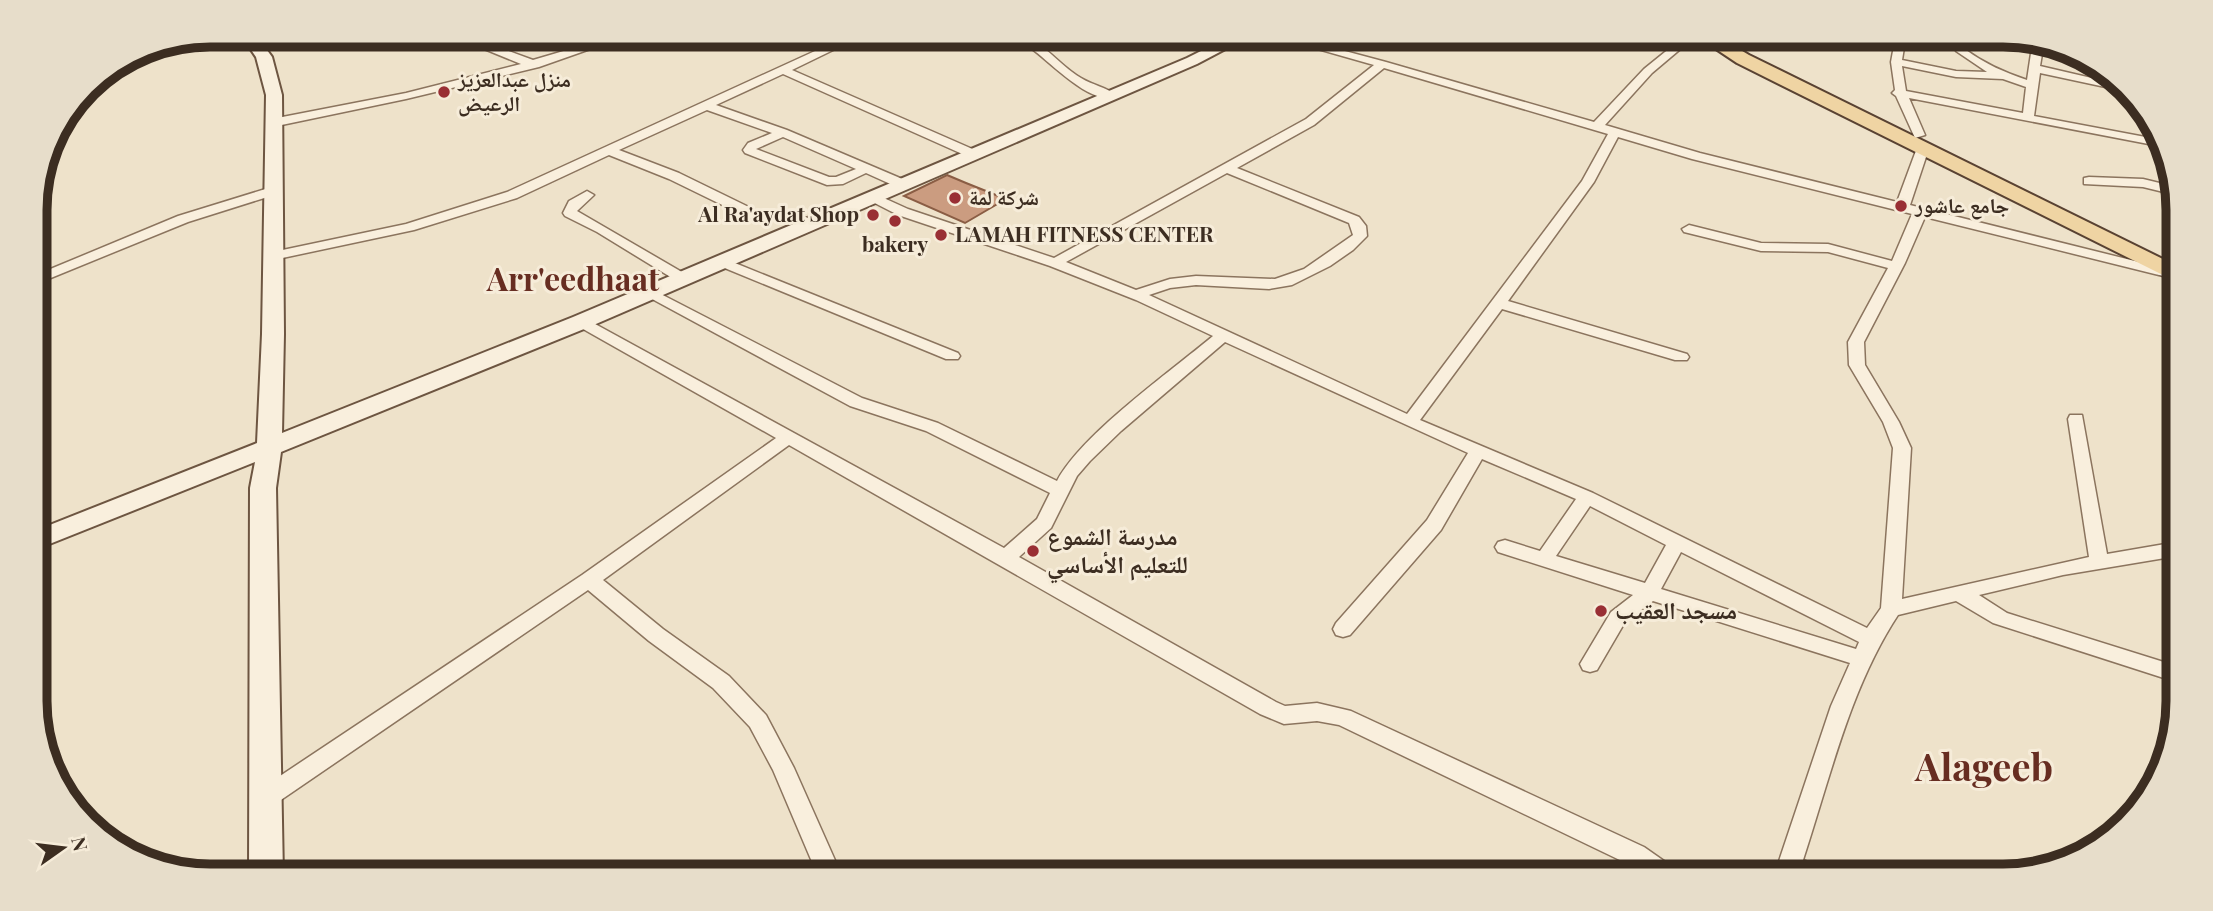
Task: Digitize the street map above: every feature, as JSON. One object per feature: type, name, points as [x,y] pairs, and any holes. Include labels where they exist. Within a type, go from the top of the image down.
[{"type":"main road","points":[[1724,47],[2166,256]]},
{"type":"main road","points":[[1746,47],[2166,270]]},
{"type":"street","points":[[47,536],[581,322],[1220,47]]},
{"type":"street","points":[[1320,47],[1614,134],[2166,273]]},
{"type":"street","points":[[1595,128],[1648,71],[1677,47]]},
{"type":"street","points":[[1899,47],[1898,93],[1921,141],[1902,208]]},
{"type":"street","points":[[1961,47],[1961,51],[2001,76]]},
{"type":"street","points":[[257,48],[264,57],[274,95],[269,448],[264,488],[268,797],[266,864]]},
{"type":"street","points":[[489,48],[535,65]]},
{"type":"street","points":[[571,48],[578,51]]},
{"type":"street","points":[[272,122],[398,99],[535,65],[587,48]]},
{"type":"street","points":[[272,256],[435,219],[512,195],[833,48]]},
{"type":"street","points":[[1039,48],[1072,77],[1110,95]]},
{"type":"street","points":[[2028,119],[2030,85],[2037,51]]},
{"type":"street","points":[[1897,62],[1956,74],[2001,76],[2030,85]]},
{"type":"street","points":[[1055,263],[1310,122],[1382,64]]},
{"type":"street","points":[[2034,68],[2106,85]]},
{"type":"street","points":[[784,71],[973,154]]},
{"type":"street","points":[[1898,93],[2150,142]]},
{"type":"street","points":[[708,106],[783,133],[902,184]]},
{"type":"street","points":[[783,133],[752,146],[749,150],[827,181],[838,181],[868,168]]},
{"type":"street","points":[[1410,422],[1588,182],[1614,134]]},
{"type":"street","points":[[610,151],[674,176],[758,217]]},
{"type":"street","points":[[1136,295],[1160,286],[1188,282],[1220,280],[1264,285],[1301,278],[1352,245],[1360,236],[1359,226],[1354,220],[1226,168]]},
{"type":"street","points":[[2089,181],[2143,183],[2164,188]]},
{"type":"street","points":[[48,275],[183,219],[272,191]]},
{"type":"street","points":[[587,195],[574,204],[570,213],[682,278]]},
{"type":"street","points":[[870,197],[903,212],[1055,263],[1136,295],[1410,422],[1587,497],[1677,543],[1866,649]]},
{"type":"street","points":[[1791,863],[1842,706],[1866,649],[1891,609],[1902,448],[1891,422],[1857,365],[1856,342],[1896,267],[1920,212]]},
{"type":"street","points":[[1689,229],[1760,247],[1828,248],[1896,267]]},
{"type":"street","points":[[720,261],[951,356]]},
{"type":"street","points":[[648,293],[856,402],[932,427],[1061,491]]},
{"type":"street","points":[[1499,303],[1681,357]]},
{"type":"street","points":[[581,322],[1006,558],[1268,708],[1284,715],[1317,712],[1343,717],[1635,855],[1647,863]]},
{"type":"street","points":[[1006,558],[1044,523],[1070,472],[1115,427],[1222,337]]},
{"type":"street","points":[[2076,419],[2099,562]]},
{"type":"street","points":[[268,797],[589,580],[789,437]]},
{"type":"street","points":[[1343,629],[1434,524],[1478,451]]},
{"type":"street","points":[[209,473],[243,475],[264,488]]},
{"type":"street","points":[[1544,559],[1587,497]]},
{"type":"street","points":[[1590,664],[1618,617],[1649,593],[1677,543]]},
{"type":"street","points":[[1505,547],[1649,593],[1866,649]]},
{"type":"street","points":[[1891,609],[2099,562],[2166,551]]},
{"type":"street","points":[[589,580],[656,635],[721,682],[758,721],[783,768],[825,864]]},
{"type":"street","points":[[1959,593],[2000,618],[2166,671]]},
{"type":"building","name":"شركة لمة","points":[[947,175],[1006,199],[965,223],[904,196]]},
{"type":"place","name":"منزل عبدالعزيز الرعيض","points":[[444,92]]},
{"type":"place","name":"شركة لمة","points":[[955,198]]},
{"type":"place","name":"جامع عاشور","points":[[1901,206]]},
{"type":"place","name":"Al Ra'aydat Shop","points":[[873,215]]},
{"type":"place","name":"bakery","points":[[895,221]]},
{"type":"place","name":"LAMAH FITNESS CENTER","points":[[941,235]]},
{"type":"place","name":"مدرسة الشموع للتعليم الأساسي","points":[[1033,551]]},
{"type":"place","name":"مسجد العقيب","points":[[1601,611]]},
{"type":"district","name":"Arr'eedhaat","points":[[573,280]]},
{"type":"district","name":"Alageeb","points":[[1984,768]]}]
